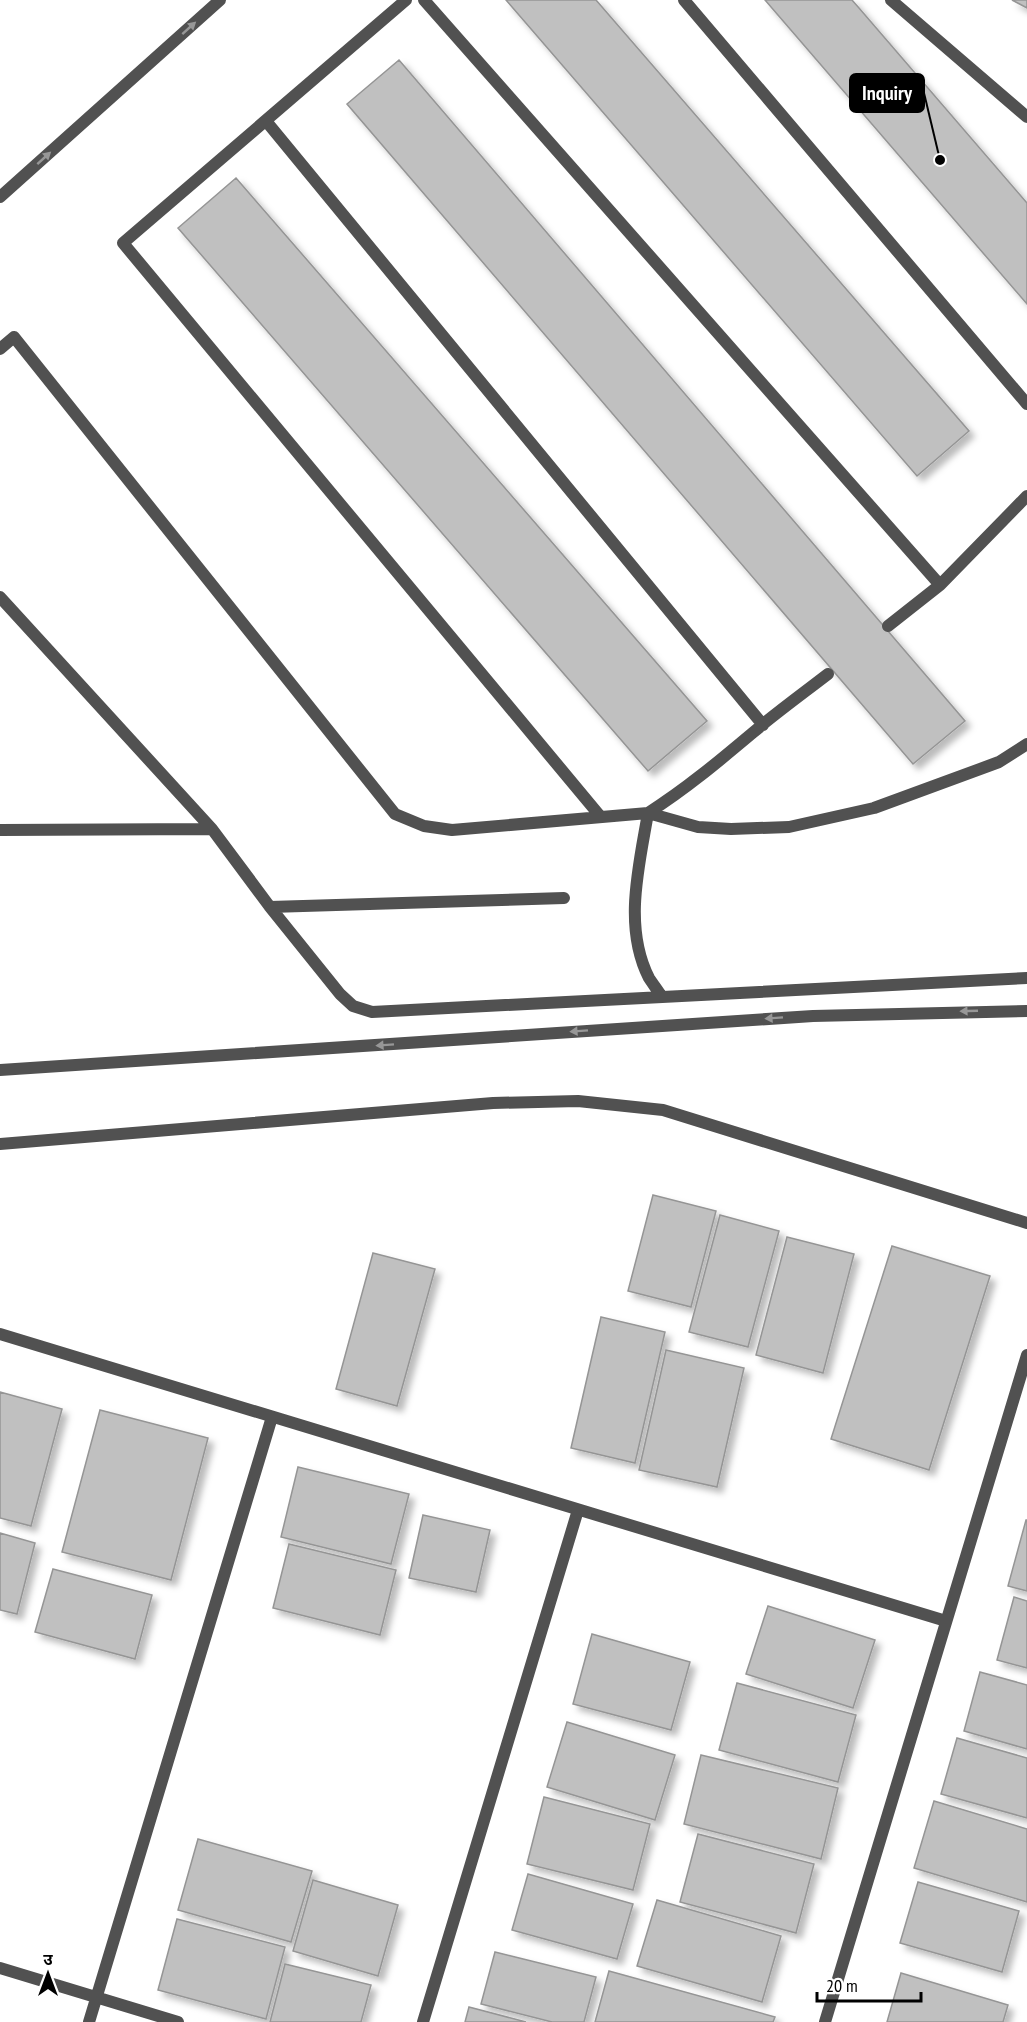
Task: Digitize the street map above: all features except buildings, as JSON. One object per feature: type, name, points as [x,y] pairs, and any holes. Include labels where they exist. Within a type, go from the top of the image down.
[{"type":"street","points":[[0,197],[220,0]]},
{"type":"street","points":[[406,0],[123,243],[600,816]]},
{"type":"street","points":[[424,0],[940,585]]},
{"type":"street","points":[[684,0],[1027,404]]},
{"type":"street","points":[[891,0],[1027,117]]},
{"type":"street","points":[[266,121],[763,725]]},
{"type":"street","points":[[0,349],[14,337],[395,814],[424,826],[452,830],[648,813],[698,827],[730,829],[789,827],[874,808],[999,762],[1027,744]]},
{"type":"street","points":[[888,626],[940,585],[1027,496]]},
{"type":"street","points":[[0,597],[212,829],[270,907],[340,994],[353,1006],[372,1012],[1027,978]]},
{"type":"street","points":[[662,997],[649,977],[638,946],[635,919],[637,873],[648,813],[717,764],[828,674]]},
{"type":"street","points":[[0,830],[212,829]]},
{"type":"street","points":[[270,907],[564,898]]},
{"type":"street","points":[[0,1070],[813,1016],[1027,1011]]},
{"type":"street","points":[[0,1144],[493,1103],[578,1101],[663,1110],[1027,1223]]},
{"type":"street","points":[[0,1334],[946,1621]]},
{"type":"street","points":[[825,2022],[1027,1355]]},
{"type":"street","points":[[89,2022],[272,1417]]},
{"type":"street","points":[[423,2022],[578,1510]]},
{"type":"street","points":[[0,1968],[178,2022]]},
{"type":"place","name":"Inquiry","points":[[940,160]]}]
